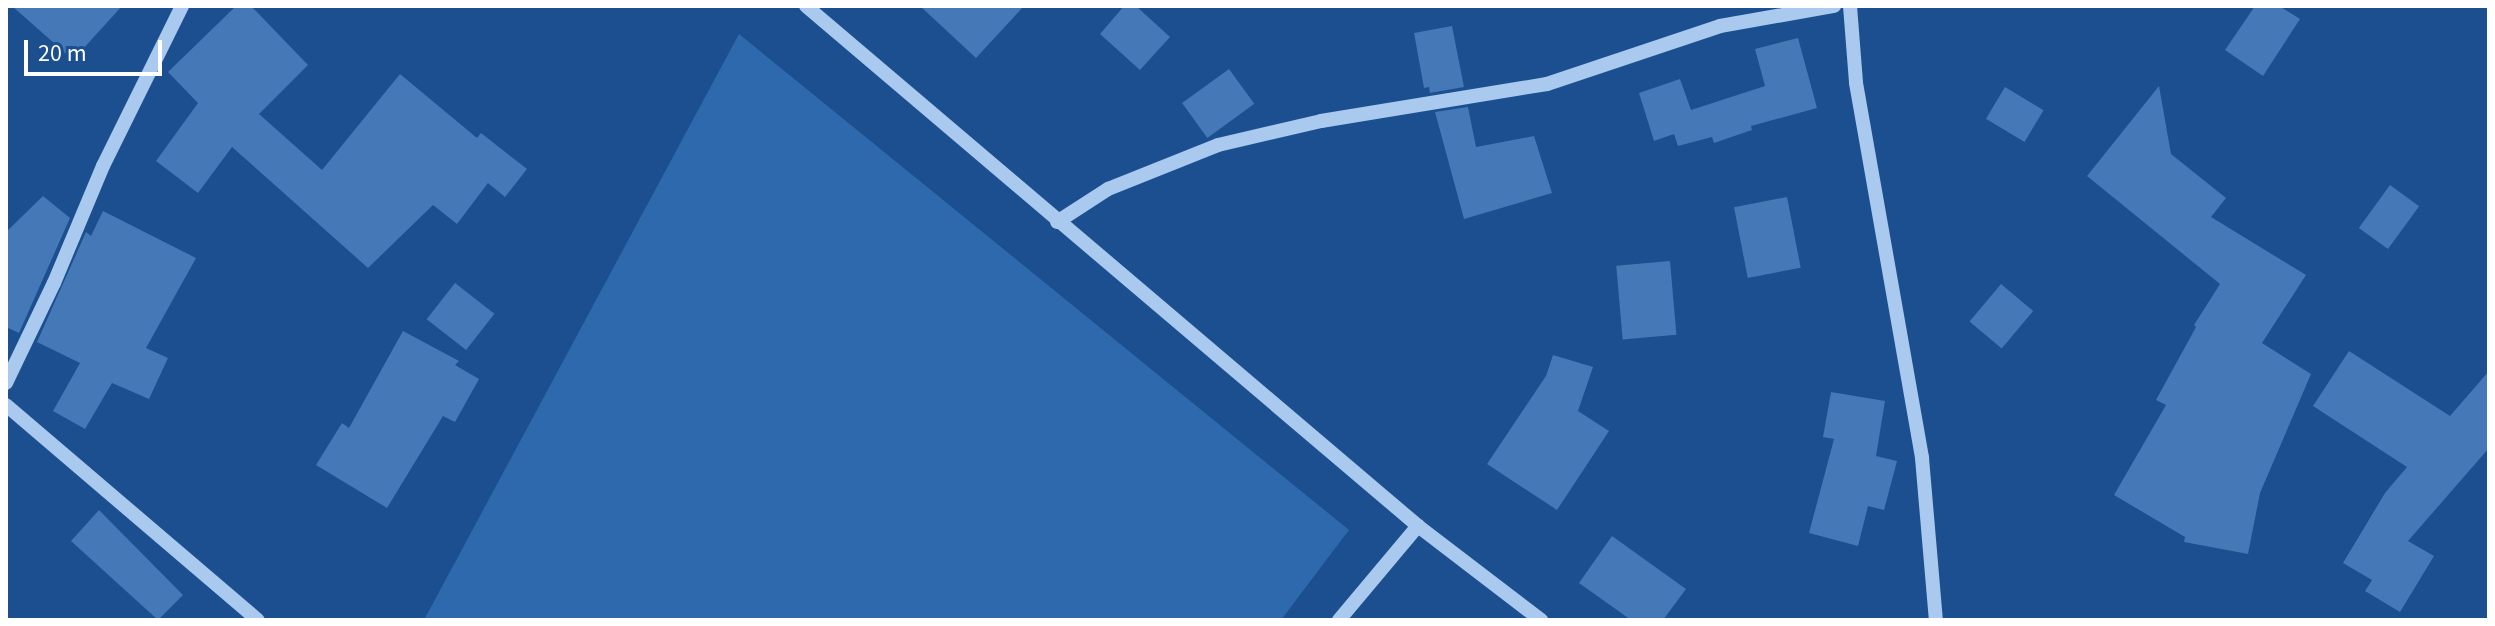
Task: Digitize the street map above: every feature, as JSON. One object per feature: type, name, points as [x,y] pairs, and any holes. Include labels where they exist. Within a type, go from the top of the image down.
[{"type":"street","points":[[6,383],[54,283],[103,166],[182,6]]},
{"type":"street","points":[[806,6],[1418,526],[1541,620]]},
{"type":"street","points":[[1057,222],[1108,189],[1218,145],[1321,121],[1547,84],[1720,26],[1834,6]]},
{"type":"street","points":[[1850,6],[1856,83],[1922,458],[1936,620]]},
{"type":"street","points":[[6,405],[258,620]]},
{"type":"street","points":[[1339,620],[1418,526]]},
{"type":"shaded area","points":[[739,34],[1349,530],[1281,620],[424,620]]},
{"type":"building","points":[[12,6],[122,6],[73,60]]},
{"type":"building","points":[[236,6],[251,6],[308,65],[259,114],[322,170],[400,74],[477,138],[481,133],[527,169],[505,197],[488,183],[457,224],[433,205],[368,268],[232,147],[198,193],[156,161],[198,103],[168,72]]},
{"type":"building","points":[[920,6],[1024,6],[976,58]]},
{"type":"building","points":[[1124,6],[1136,6],[1170,37],[1140,70],[1100,34]]},
{"type":"building","points":[[2255,6],[2279,6],[2300,19],[2263,76],[2225,50]]},
{"type":"building","points":[[1452,26],[1464,87],[1430,93],[1429,87],[1424,88],[1414,33]]},
{"type":"building","points":[[1798,38],[1817,108],[1751,126],[1752,130],[1714,143],[1712,137],[1678,146],[1674,134],[1654,141],[1639,93],[1680,79],[1691,110],[1765,86],[1755,49]]},
{"type":"building","points":[[1229,69],[1254,104],[1207,138],[1182,103]]},
{"type":"building","points":[[2159,86],[2171,154],[2226,198],[2211,217],[2306,275],[2262,343],[2311,374],[2260,493],[2248,554],[2184,542],[2185,537],[2114,495],[2166,405],[2156,400],[2196,327],[2194,325],[2220,284],[2087,176]]},
{"type":"building","points":[[2005,87],[2044,110],[2025,142],[1986,119]]},
{"type":"building","points":[[1468,107],[1476,147],[1534,136],[1552,193],[1464,219],[1435,112]]},
{"type":"building","points":[[2390,185],[2419,206],[2388,249],[2359,228]]},
{"type":"building","points":[[43,196],[70,218],[19,333],[6,327],[6,232]]},
{"type":"building","points":[[1787,197],[1801,268],[1748,278],[1734,207]]},
{"type":"building","points":[[103,211],[196,258],[146,348],[168,358],[149,399],[112,383],[85,429],[53,411],[80,363],[37,342],[86,232],[91,236]]},
{"type":"building","points":[[1670,261],[1676,335],[1623,339],[1616,266]]},
{"type":"building","points":[[455,283],[494,314],[466,350],[427,319]]},
{"type":"building","points":[[2001,284],[2033,311],[2002,349],[1970,322]]},
{"type":"building","points":[[403,331],[459,361],[455,365],[479,379],[455,422],[443,416],[387,508],[316,465],[342,423],[349,428]]},
{"type":"building","points":[[2349,351],[2450,416],[2489,371],[2489,448],[2408,541],[2434,556],[2400,612],[2365,591],[2372,580],[2343,563],[2385,493],[2407,467],[2313,406]]},
{"type":"building","points":[[1553,355],[1593,367],[1578,411],[1609,431],[1557,510],[1487,464],[1546,376]]},
{"type":"building","points":[[1831,392],[1885,401],[1876,456],[1897,461],[1884,510],[1868,506],[1858,546],[1809,533],[1834,439],[1823,437]]},
{"type":"building","points":[[99,510],[183,595],[158,620],[71,541]]},
{"type":"building","points":[[1612,536],[1686,589],[1663,620],[1631,620],[1579,583]]}]
